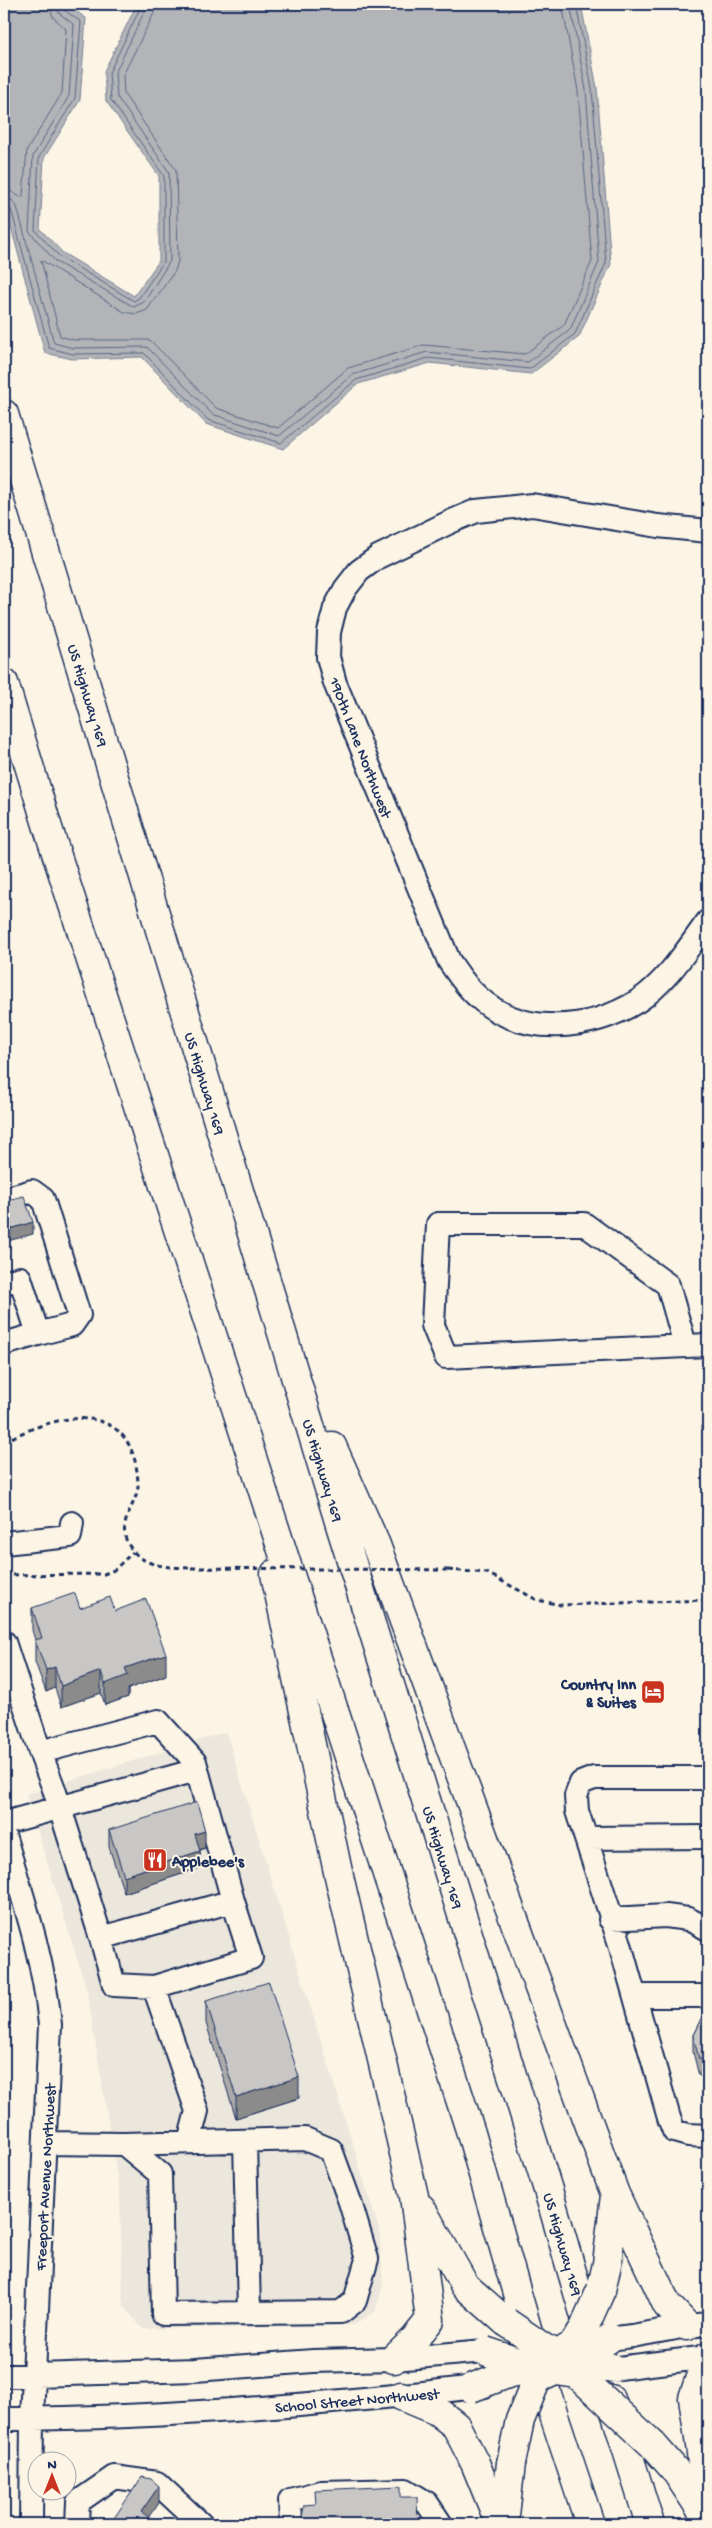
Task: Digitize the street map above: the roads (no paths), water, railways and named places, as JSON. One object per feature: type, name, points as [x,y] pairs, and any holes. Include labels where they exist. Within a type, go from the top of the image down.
[{"type":"highway","name":"US Highway 169","points":[[4,414],[282,1332],[650,2524]]},
{"type":"highway","points":[[4,683],[51,837],[471,2133],[539,2370],[590,2524]]},
{"type":"highway","points":[[282,1332],[376,1545],[615,2194],[667,2305],[698,2325]]},
{"type":"highway","points":[[244,1428],[338,1872],[414,2196],[430,2320],[414,2340],[394,2359]]},
{"type":"highway","points":[[504,2524],[511,2462],[520,2420],[557,2362],[584,2328],[601,2290],[607,2264],[615,2194]]},
{"type":"highway","points":[[414,2196],[465,2286],[653,2445],[675,2470],[706,2520]]},
{"type":"highway","points":[[478,2387],[510,2373],[557,2362],[621,2337]]},
{"type":"highway","points":[[485,2351],[557,2362],[624,2367]]},
{"type":"highway","points":[[706,2520],[701,2452],[693,2398],[708,2357]]},
{"type":"highway","points":[[401,2396],[437,2411],[456,2426],[475,2462],[500,2524]]},
{"type":"street","name":"190th Lane Northwest","points":[[708,532],[658,526],[532,505],[476,511],[424,533],[378,557],[359,571],[345,589],[335,608],[329,632],[328,657],[335,683],[450,961],[462,981],[495,1010],[532,1024],[557,1026],[585,1023],[613,1014],[639,1000],[660,980],[708,921]]},
{"type":"street","points":[[4,1199],[32,1190],[43,1199],[79,1315],[72,1326],[4,1344]]},
{"type":"street","points":[[685,1345],[668,1285],[584,1224],[438,1224],[434,1325],[446,1357],[708,1345]]},
{"type":"street","points":[[4,1283],[20,1278],[38,1334]]},
{"type":"street","points":[[4,1543],[70,1536],[72,1523]]},
{"type":"street","points":[[4,1642],[40,1752],[60,1808],[114,1985],[154,1987],[251,1958],[233,1901],[195,1762],[158,1721],[40,1752]]},
{"type":"street","points":[[4,1823],[197,1770]]},
{"type":"street","points":[[708,1778],[594,1778],[580,1783],[576,1796],[577,1811],[610,1919],[620,1944],[674,2131],[688,2136],[708,2136]]},
{"type":"street","name":"Freeport Avenue Northwest","points":[[4,1835],[39,1953],[46,1988],[50,2034],[32,2419],[31,2524]]},
{"type":"street","points":[[586,1838],[708,1837]]},
{"type":"street","points":[[101,1938],[233,1901]]},
{"type":"street","points":[[610,1919],[666,1916],[688,1919],[708,1929]]},
{"type":"street","points":[[154,1987],[197,2111],[189,2142]]},
{"type":"street","points":[[635,1996],[708,1996]]},
{"type":"street","points":[[46,2143],[124,2144],[305,2139],[331,2150],[350,2202],[367,2259],[355,2300],[341,2312],[164,2314],[160,2174],[124,2144]]},
{"type":"street","points":[[245,2141],[249,2312]]},
{"type":"street","points":[[621,2337],[698,2325]]},
{"type":"street","points":[[4,2376],[394,2359],[485,2351]]},
{"type":"street","points":[[624,2367],[708,2357]]},
{"type":"street","name":"School Street Northwest","points":[[4,2420],[167,2415],[401,2396],[478,2387]]},
{"type":"street","points":[[77,2524],[78,2502],[114,2477],[157,2483],[201,2524]]},
{"type":"street","points":[[290,2524],[290,2500],[321,2492],[406,2490],[427,2503],[441,2524]]},
{"type":"water","points":[[4,4],[65,4],[86,18],[80,100],[44,158],[40,229],[63,253],[134,296],[159,261],[159,176],[106,101],[104,71],[137,4],[581,4],[597,88],[611,264],[579,337],[531,374],[430,363],[358,384],[283,449],[206,424],[142,357],[72,359],[45,353],[4,201]]},
{"type":"place","name":"Country Inn & Suites","points":[[653,1692]]},
{"type":"place","name":"Applebee's","points":[[155,1860]]}]
